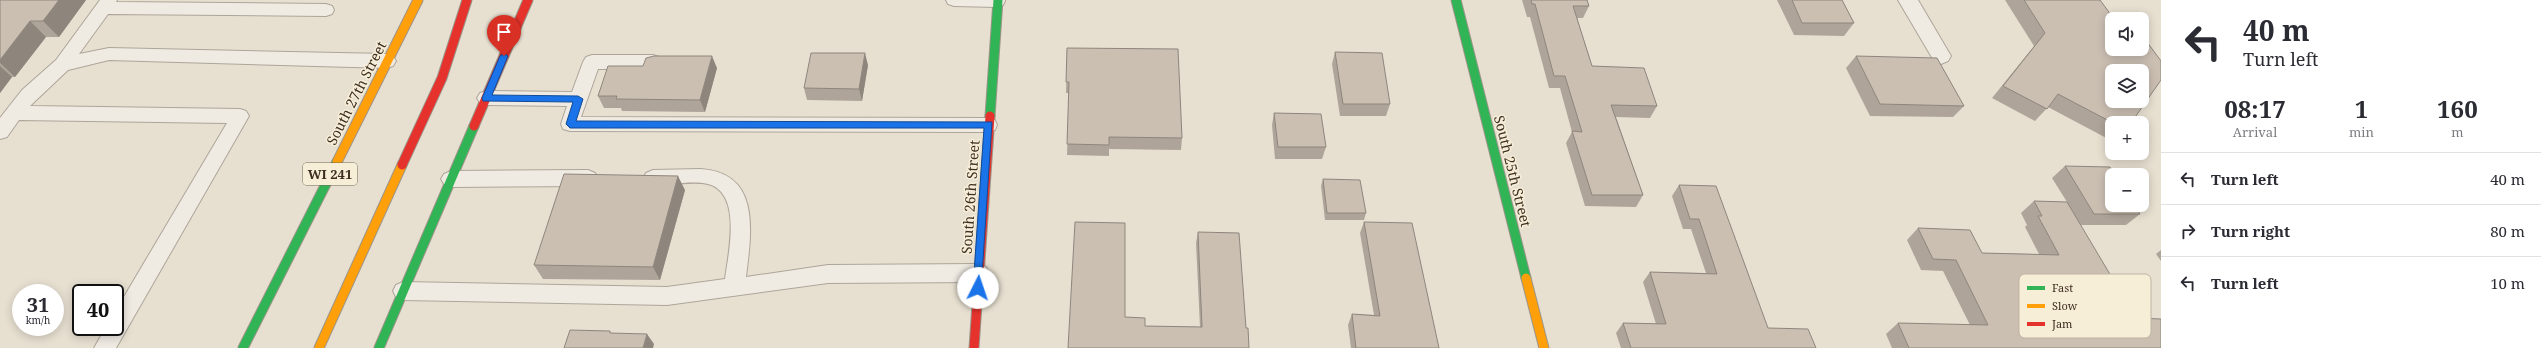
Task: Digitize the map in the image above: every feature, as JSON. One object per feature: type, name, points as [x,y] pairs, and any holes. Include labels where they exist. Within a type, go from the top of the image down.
[{"type":"main road","name":"South 27th Street","points":[[243,348],[418,0]]},
{"type":"main road","points":[[319,348],[442,78],[467,0]]},
{"type":"main road","points":[[379,348],[528,0]]},
{"type":"main road","name":"South 25th Street","points":[[1456,0],[1544,348]]},
{"type":"main road","name":"South 26th Street","points":[[974,348],[988,125],[998,1]]},
{"type":"street","points":[[1908,0],[1942,56]]},
{"type":"lane","points":[[954,0],[998,1]]},
{"type":"lane","points":[[0,132],[28,95],[62,65],[106,4],[326,10]]},
{"type":"lane","points":[[62,65],[109,54],[387,62]]},
{"type":"lane","points":[[653,62],[592,62],[570,124],[988,125]]},
{"type":"lane","points":[[486,98],[578,99]]},
{"type":"lane","points":[[14,113],[240,116],[105,348]]},
{"type":"lane","points":[[633,178],[712,177],[727,184],[736,197],[741,217],[734,288]]},
{"type":"lane","points":[[451,179],[610,178]]},
{"type":"lane","points":[[403,291],[667,296],[828,274],[979,273]]},
{"type":"building","points":[[0,0],[59,0],[43,21],[30,21],[0,60]]},
{"type":"building","points":[[1531,0],[1587,0],[1589,6],[1573,6],[1592,66],[1644,68],[1657,106],[1611,105],[1643,195],[1592,195],[1572,131],[1582,132],[1565,76],[1554,76],[1535,4],[1532,4]]},
{"type":"building","points":[[1792,0],[1842,0],[1854,23],[1802,23]]},
{"type":"building","points":[[2024,0],[2100,0],[2109,12],[2105,12],[2105,56],[2149,56],[2149,45],[2161,61],[2161,80],[2149,97],[2149,64],[2105,64],[2105,108],[2141,108],[2136,116],[2105,116],[2105,119],[2058,94],[2047,109],[2003,86],[2045,33]]},
{"type":"building","points":[[1067,48],[1178,49],[1182,138],[1109,137],[1109,145],[1067,144],[1069,82],[1066,82]]},
{"type":"building","points":[[1335,52],[1382,53],[1390,104],[1343,104]]},
{"type":"building","points":[[811,53],[865,53],[859,89],[804,88]]},
{"type":"building","points":[[654,56],[712,56],[700,100],[616,99],[617,96],[598,96],[608,66],[643,66],[646,58]]},
{"type":"building","points":[[1856,56],[1937,58],[1964,106],[1880,104]]},
{"type":"building","points":[[1274,113],[1321,114],[1326,147],[1278,147]]},
{"type":"building","points":[[2065,166],[2110,167],[2105,168],[2105,212],[2139,212],[2140,214],[2094,214]]},
{"type":"building","points":[[564,174],[678,176],[653,267],[534,265]]},
{"type":"building","points":[[1323,179],[1360,180],[1366,213],[1327,213]]},
{"type":"building","points":[[1679,185],[1716,186],[1768,328],[1808,329],[1816,348],[1631,348],[1623,323],[1666,324],[1650,272],[1717,274],[1699,219],[1690,219]]},
{"type":"building","points":[[2034,201],[2067,202],[2110,274],[2019,274],[2019,338],[2151,338],[2151,319],[2161,319],[2161,348],[1909,348],[1898,323],[1988,325],[1956,260],[1933,259],[1918,228],[1970,230],[1982,253],[2059,255],[2038,216],[2042,216]]},
{"type":"building","points":[[1075,222],[1125,223],[1125,317],[1145,318],[1145,326],[1202,327],[1198,232],[1239,233],[1246,328],[1248,328],[1249,348],[1068,348]]},
{"type":"building","points":[[1364,222],[1412,223],[1439,348],[1356,348],[1352,314],[1380,316]]},
{"type":"building","points":[[570,330],[647,334],[643,348],[564,348]]},
{"type":"traffic: fast","points":[[990,116],[998,0]]},
{"type":"traffic: fast","points":[[1456,0],[1526,278]]},
{"type":"traffic: fast","points":[[379,348],[474,126]]},
{"type":"traffic: fast","points":[[243,348],[337,162]]},
{"type":"traffic: slow","points":[[337,162],[418,0]]},
{"type":"traffic: slow","points":[[319,348],[402,165]]},
{"type":"traffic: slow","points":[[1526,278],[1544,348]]},
{"type":"traffic: jam","points":[[402,165],[442,78],[467,0]]},
{"type":"traffic: jam","points":[[474,126],[528,0]]},
{"type":"traffic: jam","points":[[974,348],[990,116]]},
{"type":"route","points":[[504,56],[486,98],[578,99],[570,124],[988,125],[978,288]]}]
